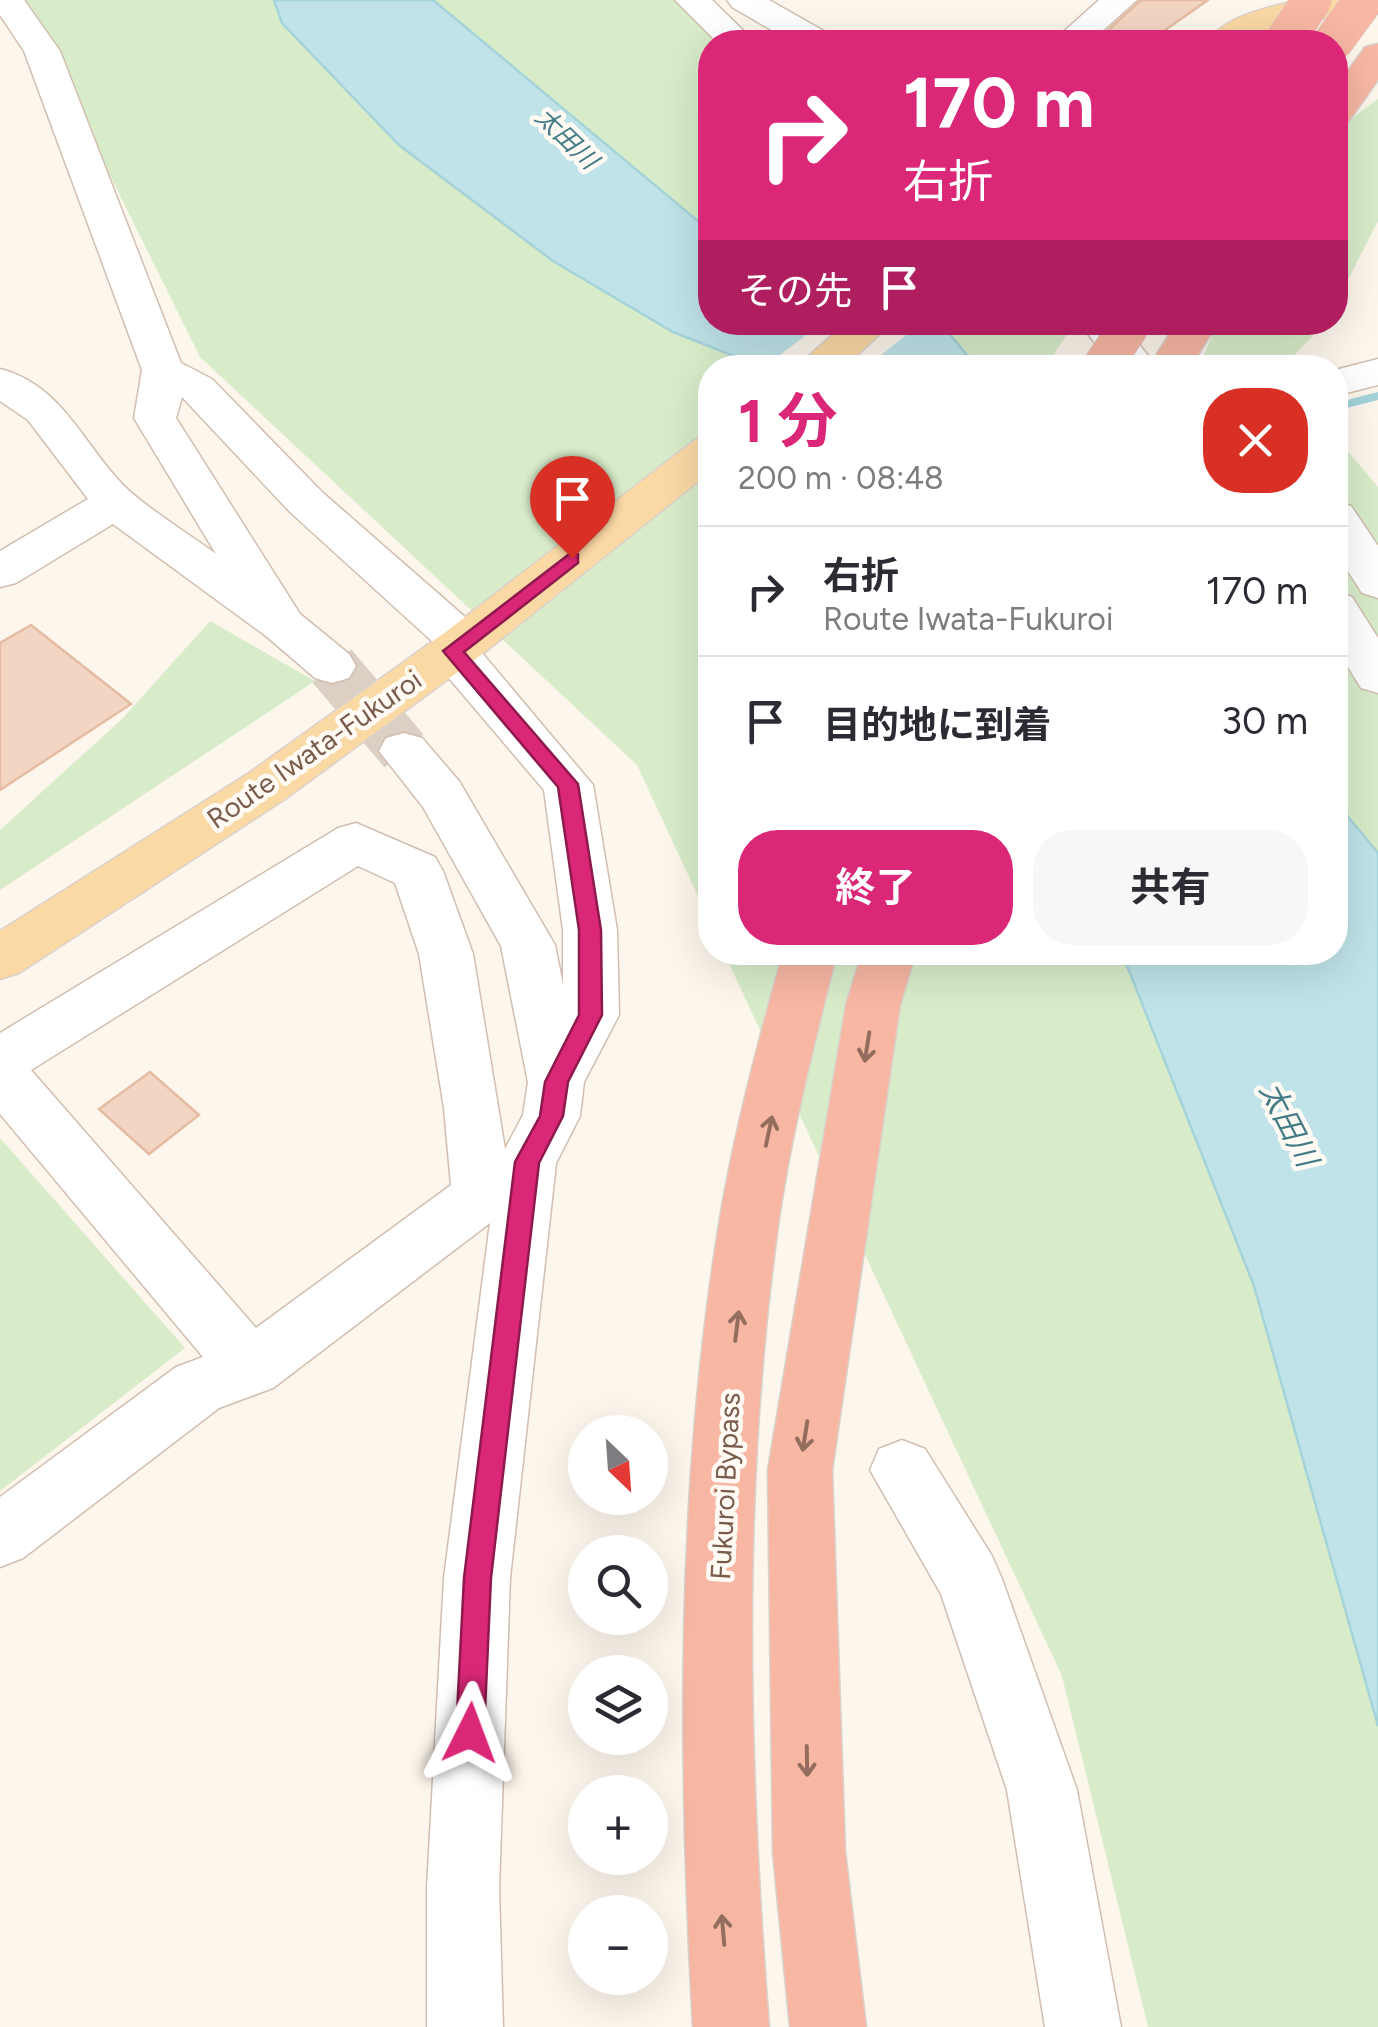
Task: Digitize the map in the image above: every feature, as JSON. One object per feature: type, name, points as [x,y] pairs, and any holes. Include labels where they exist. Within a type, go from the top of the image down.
[{"type":"highway","points":[[1292,30],[1312,0]]},
{"type":"highway","points":[[1344,30],[1366,5]]},
{"type":"highway","points":[[1348,96],[1378,55]]},
{"type":"highway","name":"Fukuroi Bypass","points":[[731,2027],[717,1857],[719,1476],[748,1226],[807,965]]},
{"type":"highway","points":[[828,2027],[809,1852],[800,1470],[874,1005],[885,965]]},
{"type":"main road","points":[[1243,30],[1282,15],[1366,5]]},
{"type":"main road","points":[[832,355],[857,335]]},
{"type":"main road","name":"Route Iwata-Fukuroi","points":[[0,958],[267,786],[468,639],[698,459]]},
{"type":"street","points":[[7,0],[42,51],[163,370],[155,418],[283,625]]},
{"type":"street","points":[[692,0],[724,30]]},
{"type":"street","points":[[744,0],[795,30]]},
{"type":"street","points":[[1084,30],[1120,0]]},
{"type":"street","points":[[0,1536],[198,1387],[251,1368],[504,1178],[551,1116],[556,1082],[591,1015],[590,930],[568,784],[468,639],[306,502],[197,388],[163,370]]},
{"type":"street","points":[[1348,380],[1378,372]]},
{"type":"street","points":[[0,382],[43,410],[116,503],[283,625],[332,666]]},
{"type":"street","points":[[0,572],[116,503]]},
{"type":"street","points":[[1348,536],[1378,582]]},
{"type":"street","points":[[1348,629],[1378,676]]},
{"type":"street","points":[[404,751],[440,794],[528,944],[556,1082]]},
{"type":"street","points":[[0,1061],[356,842],[417,871],[446,954],[472,1108],[504,1178],[462,1888],[465,2027]]},
{"type":"street","points":[[0,1074],[251,1368]]},
{"type":"street","points":[[902,1470],[970,1579],[1042,1790],[1083,2027]]},
{"type":"green space","points":[[14,0],[693,0],[724,30],[698,30],[698,335],[1067,335],[1053,355],[698,355],[698,896],[637,765],[200,357],[36,26]]},
{"type":"green space","points":[[1378,99],[1378,221],[1348,280],[1348,121]]},
{"type":"green space","points":[[1212,335],[1314,335],[1294,355],[1204,355]]},
{"type":"green space","points":[[1348,451],[1378,487],[1378,2027],[1148,2027],[1062,1676],[730,965],[1348,965]]},
{"type":"green space","points":[[210,621],[315,681],[0,890],[0,830],[123,718]]},
{"type":"green space","points":[[0,1138],[185,1348],[0,1491]]},
{"type":"water","name":"太田川","points":[[274,0],[433,0],[698,221],[698,335],[950,335],[967,355],[731,355],[673,332],[553,261],[399,145],[282,23]]},
{"type":"water","name":"太田川","points":[[1348,817],[1378,853],[1378,1726],[1254,1286],[1127,965],[1348,965]]},
{"type":"pier","points":[[806,335],[906,335],[881,355],[780,355]]},
{"type":"building","points":[[1141,0],[1208,0],[1165,30],[1108,30]]},
{"type":"building","points":[[31,625],[131,704],[0,790],[0,643]]},
{"type":"building","points":[[150,1072],[199,1115],[149,1154],[99,1109]]},
{"type":"waterway","points":[[1348,404],[1378,396]]},
{"type":"tunnel","points":[[332,666],[404,751]]},
{"type":"route","points":[[470,1733],[478,1578],[527,1162],[551,1116],[556,1082],[591,1015],[590,930],[568,784],[452,651],[572,558]]}]
